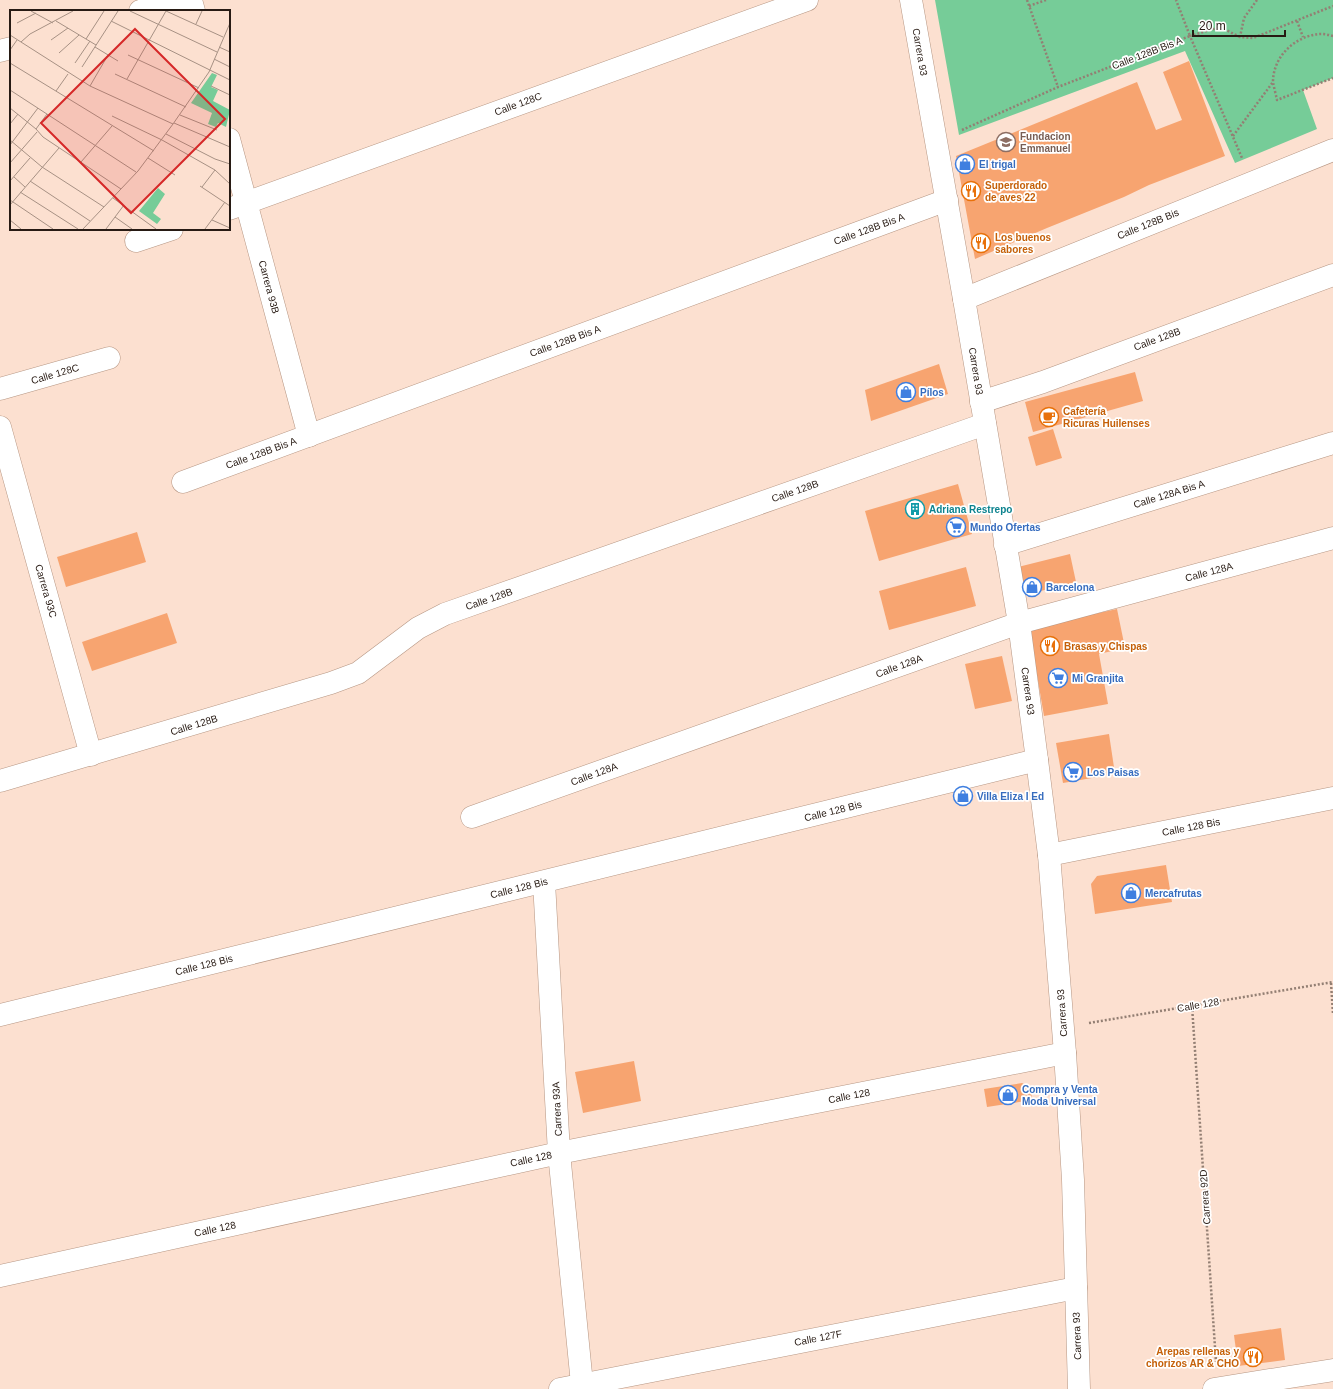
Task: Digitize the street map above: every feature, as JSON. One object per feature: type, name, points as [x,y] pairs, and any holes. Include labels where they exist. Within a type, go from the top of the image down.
[{"type":"street","points":[[143,10],[178,0]]},
{"type":"street","points":[[192,0],[194,10]]},
{"type":"street","name":"Calle 128C","points":[[238,206],[807,0]]},
{"type":"street","name":"Carrera 93","points":[[911,0],[947,200],[1018,623],[1049,855],[1065,1053],[1073,1180],[1079,1389]]},
{"type":"street","points":[[0,51],[10,48]]},
{"type":"street","name":"Carrera 93B","points":[[230,146],[238,206],[309,436]]},
{"type":"street","name":"Calle 128B Bis","points":[[964,299],[1333,150]]},
{"type":"street","name":"Calle 128B Bis A","points":[[183,482],[947,200]]},
{"type":"street","points":[[136,241],[169,230]]},
{"type":"street","name":"Calle 128B","points":[[981,402],[1043,382],[1333,275]]},
{"type":"street","name":"Calle 128C","points":[[0,389],[109,358]]},
{"type":"street","name":"Calle 128B","points":[[0,782],[331,683],[358,673],[418,628],[445,614],[985,424]]},
{"type":"street","name":"Carrera 93C","points":[[0,427],[91,755]]},
{"type":"street","name":"Calle 128A Bis A","points":[[1005,545],[1333,443]]},
{"type":"street","name":"Calle 128A","points":[[472,817],[1018,623],[1333,538]]},
{"type":"street","name":"Calle 128 Bis","points":[[0,1015],[1037,760]]},
{"type":"street","name":"Calle 128 Bis","points":[[1049,855],[1333,798]]},
{"type":"street","name":"Carrera 93A","points":[[544,882],[559,1153],[582,1384]]},
{"type":"street","name":"Calle 128","points":[[0,1276],[559,1153],[1065,1053]]},
{"type":"street","name":"Calle 127F","points":[[560,1389],[1076,1288]]},
{"type":"street","points":[[1216,1389],[1333,1370]]},
{"type":"path","points":[[1027,0],[1058,87]]},
{"type":"path","points":[[1029,6],[1046,0]]},
{"type":"path","name":"Calle 128B Bis A","points":[[936,142],[1058,87],[1190,36],[1176,0]]},
{"type":"path","points":[[1240,37],[1244,18],[1257,0]]},
{"type":"path","points":[[1253,182],[1190,36],[1220,27],[1240,37],[1253,38],[1333,6]]},
{"type":"path","points":[[1297,21],[1303,37]]},
{"type":"path","points":[[1233,137],[1273,82],[1277,64],[1288,48],[1303,37],[1322,34],[1333,36]]},
{"type":"path","points":[[1273,82],[1277,100],[1333,78]]},
{"type":"path","points":[[1332,982],[1333,1014]]},
{"type":"path","name":"Calle 128","points":[[1063,1028],[1332,982]]},
{"type":"path","name":"Carrera 92D","points":[[1192,1006],[1216,1389]]},
{"type":"green space","points":[[935,0],[1333,0],[1333,78],[1303,90],[1317,129],[1235,163],[1185,51],[959,135]]},
{"type":"building","points":[[1189,61],[1225,156],[1149,185],[1124,197],[975,259],[956,156],[1137,82],[1156,130],[1182,120],[1163,72]]},
{"type":"building","name":"Pílos","points":[[939,364],[948,394],[871,421],[865,390]]},
{"type":"building","points":[[1135,372],[1143,401],[1033,432],[1025,402]]},
{"type":"building","points":[[1053,429],[1062,458],[1036,466],[1028,437]]},
{"type":"building","points":[[958,484],[972,534],[879,561],[865,511]]},
{"type":"building","points":[[137,532],[146,562],[66,587],[57,557]]},
{"type":"building","points":[[1070,554],[1076,582],[1025,595],[1018,567]]},
{"type":"building","points":[[966,567],[976,606],[889,630],[879,591]]},
{"type":"building","points":[[1117,609],[1125,648],[1099,654],[1108,704],[1044,716],[1029,628]]},
{"type":"building","points":[[167,613],[177,643],[92,671],[82,642]]},
{"type":"building","points":[[1002,656],[1012,701],[975,709],[965,664]]},
{"type":"building","points":[[1109,734],[1115,774],[1063,783],[1056,743]]},
{"type":"building","name":"Mercafrutas","points":[[1166,865],[1172,902],[1095,914],[1091,884],[1097,876]]},
{"type":"building","points":[[634,1061],[641,1101],[583,1113],[575,1072]]},
{"type":"building","name":"Compra y Venta Moda Universal","points":[[1022,1083],[1028,1086],[1031,1090],[1032,1100],[987,1107],[984,1089]]},
{"type":"building","points":[[1281,1328],[1285,1360],[1238,1366],[1234,1335]]},
{"type":"place","name":"Fundacion Emmanuel","points":[[1006,142]]},
{"type":"place","name":"El trigal","points":[[965,164]]},
{"type":"place","name":"Superdorado de aves 22","points":[[971,191]]},
{"type":"place","name":"Los buenos sabores","points":[[981,243]]},
{"type":"place","name":"Pílos","points":[[906,392]]},
{"type":"place","name":"Cafetería Ricuras Huilenses","points":[[1049,417]]},
{"type":"place","name":"Adriana Restrepo","points":[[915,509]]},
{"type":"place","name":"Mundo Ofertas","points":[[956,527]]},
{"type":"place","name":"Barcelona","points":[[1032,587]]},
{"type":"place","name":"Brasas y Chispas","points":[[1050,646]]},
{"type":"place","name":"Mi Granjita","points":[[1058,678]]},
{"type":"place","name":"Los Paisas","points":[[1073,772]]},
{"type":"place","name":"Villa Eliza I Ed","points":[[963,796]]},
{"type":"place","name":"Mercafrutas","points":[[1131,893]]},
{"type":"place","name":"Compra y Venta Moda Universal","points":[[1008,1095]]},
{"type":"place","name":"Arepas rellenas y chorizos AR & CHO","points":[[1253,1357]]}]
